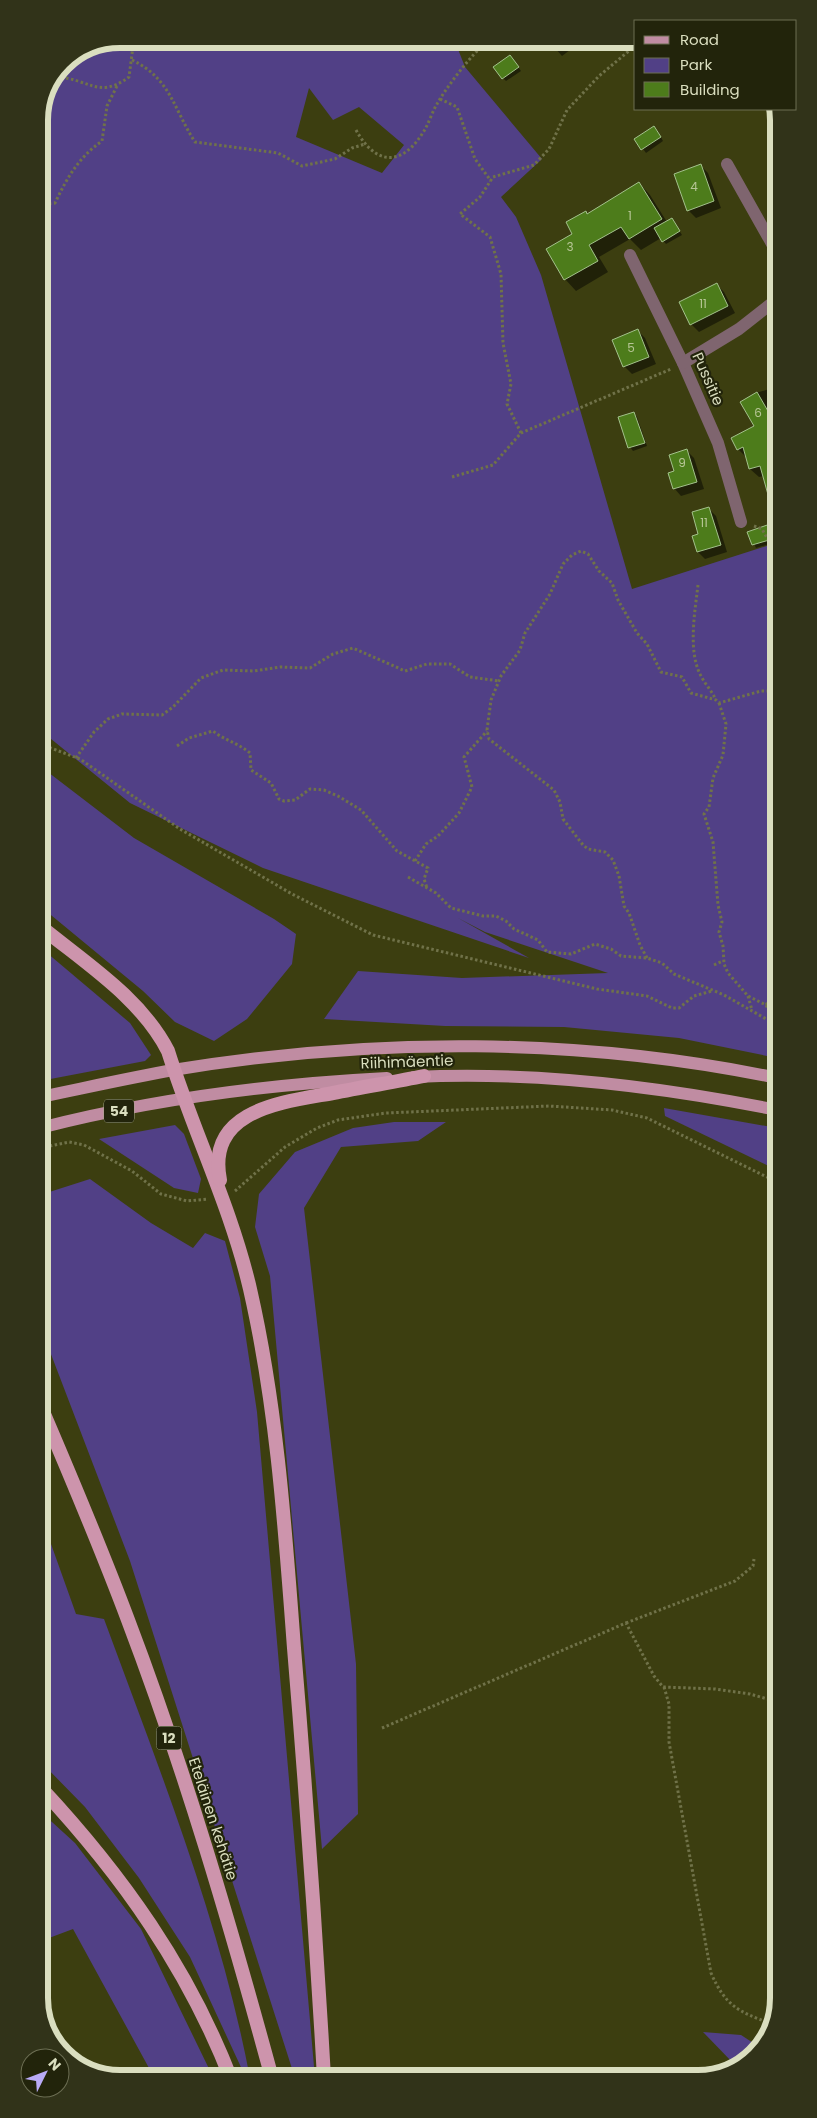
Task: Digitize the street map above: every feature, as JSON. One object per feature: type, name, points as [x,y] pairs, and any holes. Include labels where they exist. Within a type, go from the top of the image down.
[{"type":"highway","points":[[48,933],[141,1011],[158,1031],[168,1051],[184,1100],[226,1210],[249,1286],[262,1347],[282,1492],[324,2070]]},
{"type":"highway","points":[[226,1210],[218,1160],[222,1144],[229,1132],[253,1112],[285,1101],[424,1076]]},
{"type":"highway","name":"Eteläinen kehätie","points":[[48,1424],[125,1612],[166,1729],[237,1950],[270,2070]]},
{"type":"highway","points":[[48,1796],[103,1858],[140,1907],[168,1950],[196,2003],[227,2070]]},
{"type":"main road","name":"Riihimäentie","points":[[48,1096],[174,1070],[360,1049],[501,1047],[597,1052],[685,1063],[770,1077]]},
{"type":"main road","name":"Riihimäentie","points":[[48,1126],[184,1100],[295,1085],[424,1076],[488,1076],[590,1081],[679,1092],[770,1109]]},
{"type":"street","points":[[727,164],[770,240]]},
{"type":"street","name":"Pussitie","points":[[630,255],[683,363],[718,442],[741,522]]},
{"type":"street","points":[[683,363],[739,329],[770,305]]},
{"type":"path","points":[[62,78],[70,78],[102,89],[117,86],[129,77],[133,48]]},
{"type":"path","points":[[356,130],[365,144],[381,157],[393,159],[410,149],[424,132],[440,99],[471,57],[480,48]]},
{"type":"path","points":[[521,433],[507,404],[511,384],[503,344],[501,274],[490,237],[460,214],[480,197],[493,177],[534,166],[549,149],[567,110],[599,76],[632,48]]},
{"type":"path","points":[[132,60],[148,67],[170,92],[184,126],[195,142],[278,153],[302,166],[335,159],[352,148],[365,144]]},
{"type":"path","points":[[48,204],[55,203],[70,172],[87,152],[102,142],[107,106],[117,86]]},
{"type":"path","points":[[440,99],[457,107],[475,159],[491,181]]},
{"type":"path","points":[[452,477],[493,465],[521,433],[640,384],[683,363]]},
{"type":"path","points":[[741,522],[762,529],[770,543]]},
{"type":"path","points":[[648,958],[640,945],[630,913],[625,909],[619,876],[613,860],[605,852],[588,849],[583,845],[563,819],[560,802],[554,790],[502,748],[492,743],[487,730],[492,700],[499,681],[520,650],[525,633],[543,606],[563,564],[572,555],[580,551],[588,554],[599,571],[612,583],[618,600],[637,633],[647,644],[661,672],[682,677],[691,693],[718,702],[761,691],[770,692]]},
{"type":"path","points":[[698,585],[698,602],[694,628],[695,654],[699,673],[718,702],[726,724],[723,755],[713,778],[709,807],[704,814],[713,842],[718,905],[722,922],[719,932],[728,973],[748,996],[766,1005],[770,1013]]},
{"type":"path","points":[[76,758],[94,732],[108,719],[122,714],[162,715],[201,678],[223,670],[254,672],[280,667],[310,668],[333,654],[353,648],[405,671],[427,664],[450,664],[470,677],[499,681]]},
{"type":"path","points":[[415,861],[426,844],[438,836],[459,813],[472,787],[464,757],[487,730]]},
{"type":"path","points":[[178,746],[189,738],[212,731],[220,738],[235,743],[250,753],[251,770],[271,783],[279,798],[284,801],[295,800],[310,789],[324,790],[361,810],[387,837],[393,847],[428,868],[424,879],[428,889]]},
{"type":"path","points":[[48,747],[76,758],[180,829],[292,894],[373,936],[596,989],[647,996],[672,1008],[679,1008],[694,996],[712,991]]},
{"type":"path","points":[[408,876],[436,893],[451,908],[483,916],[496,916],[506,921],[514,929],[538,940],[547,952],[571,954],[595,944],[612,950],[621,956],[648,958],[666,965],[674,974],[724,995],[770,1021]]},
{"type":"path","points":[[714,964],[724,961]]},
{"type":"path","points":[[748,996],[752,1010]]},
{"type":"path","points":[[766,1005],[770,1000]]},
{"type":"path","points":[[235,1192],[285,1147],[317,1128],[338,1120],[386,1113],[549,1106],[612,1110],[647,1118],[770,1179]]},
{"type":"path","points":[[48,1146],[74,1142],[97,1151],[132,1171],[161,1194],[187,1201],[209,1199]]},
{"type":"path","points":[[382,1728],[626,1623],[735,1582],[749,1572],[753,1566],[754,1559]]},
{"type":"path","points":[[626,1623],[654,1676],[663,1686],[669,1704],[669,1742],[711,1973],[728,2002],[737,2010],[766,2021]]},
{"type":"path","points":[[663,1686],[715,1689],[750,1694],[770,1700]]},
{"type":"green space","points":[[458,48],[465,67],[542,159],[501,197],[516,217],[541,275],[632,589],[770,545],[770,1057],[679,1038],[564,1027],[445,1026],[324,1019],[358,971],[462,978],[608,973],[485,932],[458,918],[529,958],[263,868],[130,803],[48,736],[48,115],[53,92],[69,69],[80,60],[92,53],[106,49]],"holes":[[[309,88],[333,120],[359,107],[404,145],[382,173],[296,137]]]},
{"type":"green space","points":[[48,772],[134,838],[274,919],[296,934],[292,964],[247,1019],[214,1041],[175,1022],[143,991],[48,913]]},
{"type":"green space","points":[[48,954],[130,1023],[151,1055],[145,1061],[48,1079]]},
{"type":"green space","points":[[664,1108],[770,1127],[770,1167],[665,1116]]},
{"type":"green space","points":[[394,1122],[446,1122],[418,1141],[341,1147],[304,1208],[356,1664],[358,1814],[322,1849],[270,1276],[255,1227],[259,1194],[295,1152],[353,1128]]},
{"type":"green space","points":[[175,1125],[184,1134],[201,1179],[198,1193],[174,1188],[99,1139]]},
{"type":"green space","points":[[90,1179],[151,1223],[193,1248],[205,1233],[225,1241],[240,1298],[257,1412],[314,2070],[292,2070],[130,1561],[48,1346],[48,1192]]},
{"type":"green space","points":[[48,1536],[76,1614],[104,1619],[166,1788],[205,1903],[222,1961],[248,2070],[242,2070],[190,1957],[139,1878],[85,1807],[48,1769]]},
{"type":"green space","points":[[48,1818],[75,1843],[141,1929],[210,2070],[150,2070],[73,1929],[48,1938]]},
{"type":"green space","points":[[703,2032],[741,2035],[754,2043],[745,2053],[731,2061]]},
{"type":"building","points":[[510,55],[519,67],[502,79],[493,67]]},
{"type":"building","points":[[654,126],[661,137],[641,150],[634,139]]},
{"type":"building","points":[[701,164],[714,201],[687,211],[674,174]]},
{"type":"building","points":[[639,182],[662,219],[629,239],[621,227],[589,245],[598,261],[564,280],[546,249],[572,234],[566,222],[586,211],[587,214]]},
{"type":"building","points":[[672,218],[680,231],[662,242],[654,228]]},
{"type":"building","points":[[717,283],[728,306],[690,325],[679,302]]},
{"type":"building","points":[[638,329],[649,357],[623,367],[612,340]]},
{"type":"building","points":[[757,392],[770,415],[770,428],[768,429],[770,436],[770,502],[760,466],[749,469],[743,447],[737,450],[731,438],[754,426],[740,402]]},
{"type":"building","points":[[634,412],[645,443],[628,448],[618,417]]},
{"type":"building","points":[[687,449],[697,482],[673,489],[668,473],[674,471],[669,455]]},
{"type":"building","points":[[709,507],[721,545],[697,552],[692,536],[698,534],[692,512]]},
{"type":"building","points":[[770,524],[770,540],[752,545],[747,532]]}]
